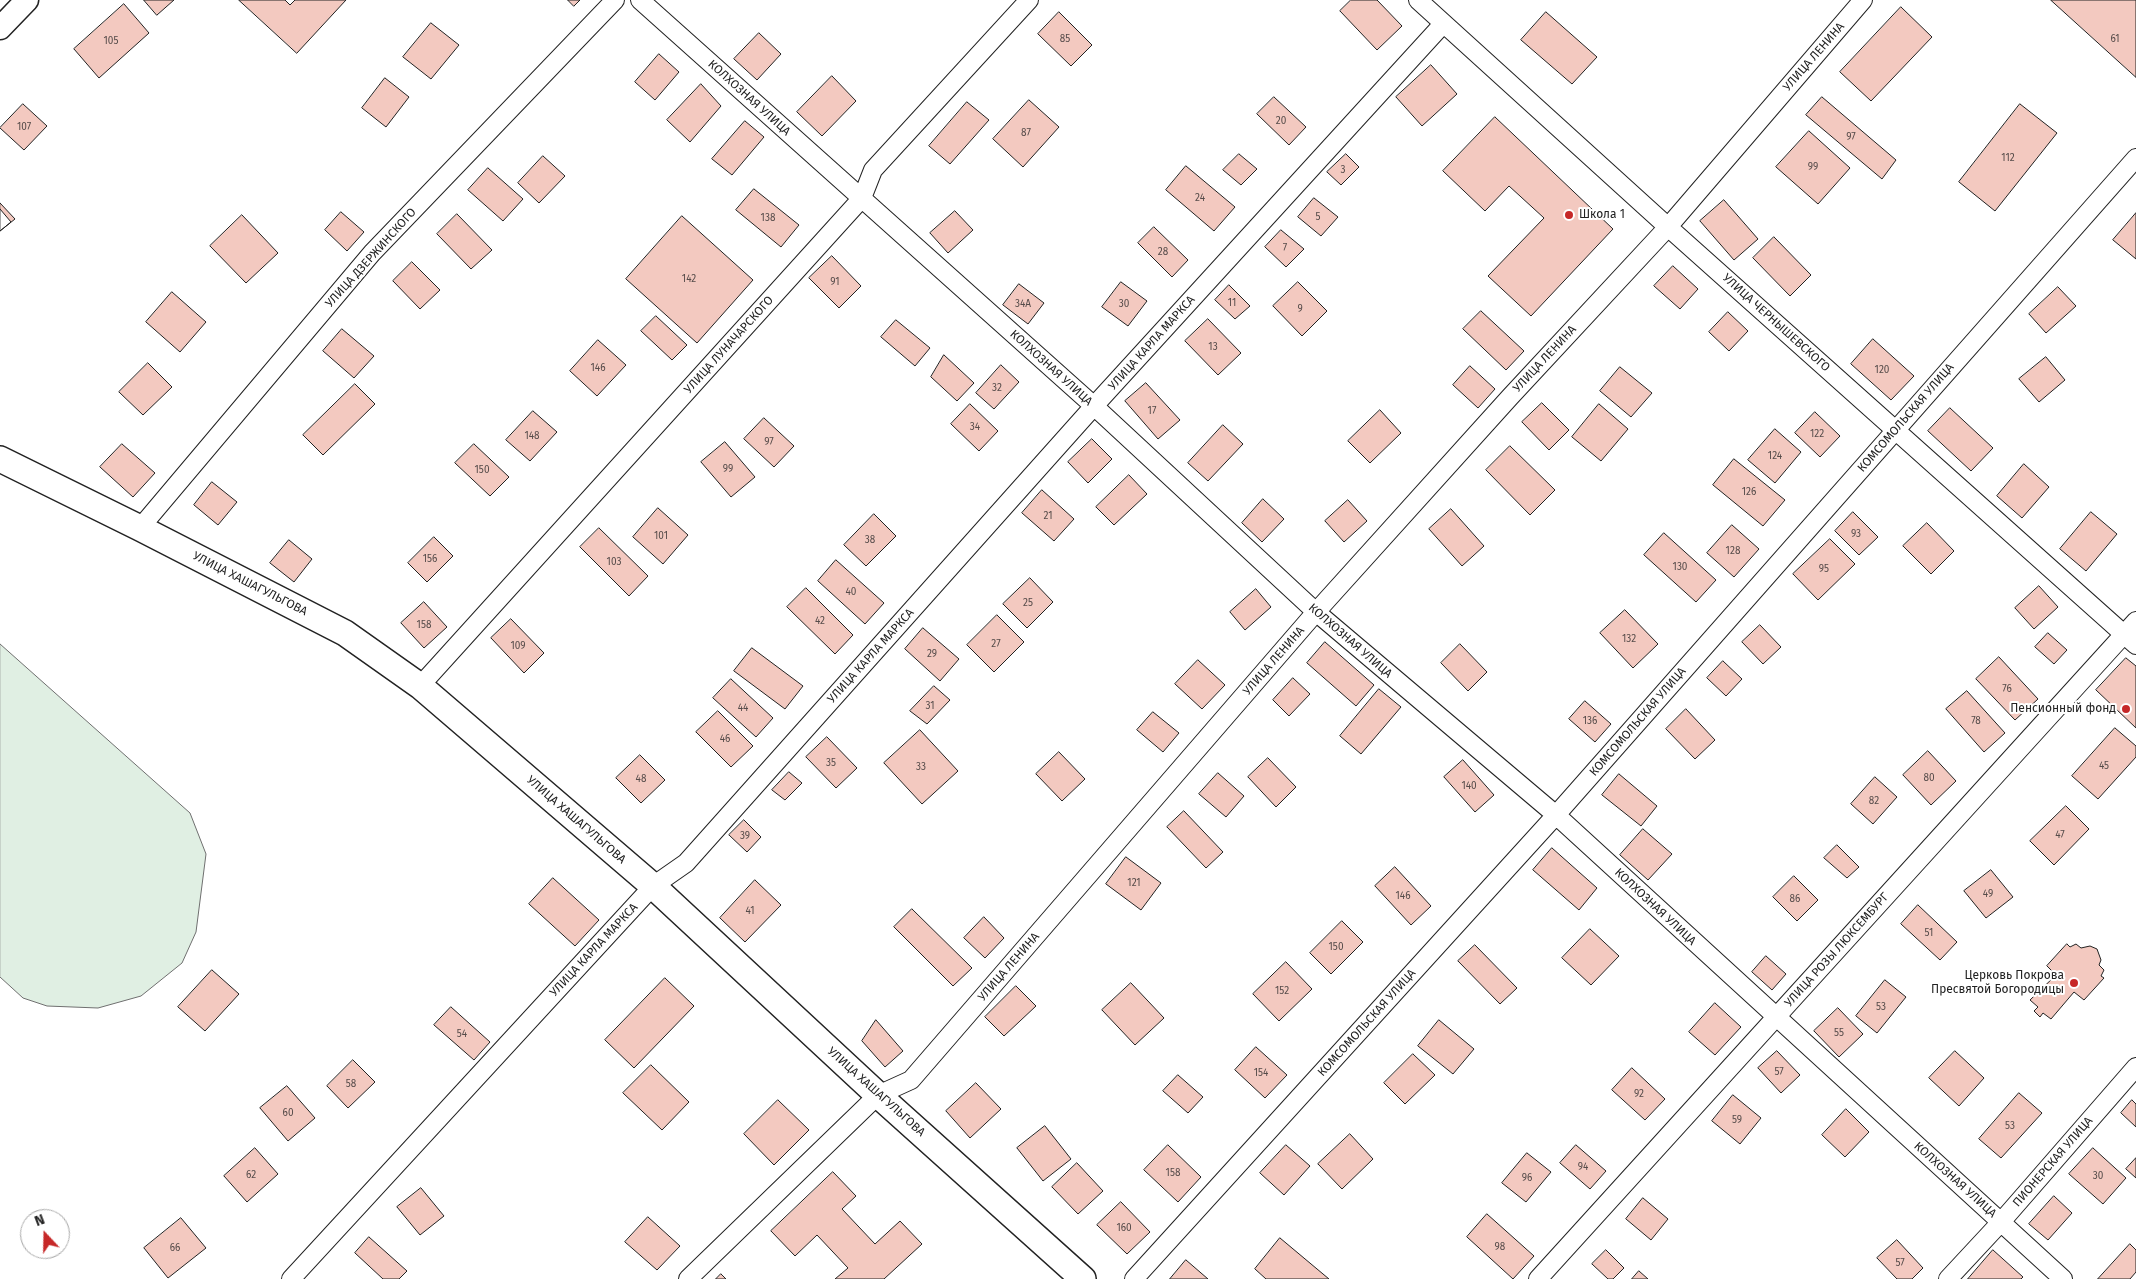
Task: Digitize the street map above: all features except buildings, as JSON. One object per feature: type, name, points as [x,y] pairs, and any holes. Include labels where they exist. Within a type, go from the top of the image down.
[{"type":"main road","name":"УЛИЦА ХАШАГУЛЬГОВА","points":[[0,459],[345,633],[420,686],[653,886],[878,1095],[1083,1279]]},
{"type":"street","points":[[0,28],[27,0]]},
{"type":"street","name":"УЛИЦА ДЗЕРЖИНСКОГО","points":[[140,528],[372,253],[615,0]]},
{"type":"street","name":"КОЛХОЗНАЯ УЛИЦА","points":[[640,0],[1094,406],[1316,612],[1556,816],[2063,1279]]},
{"type":"street","name":"УЛИЦА ЛУНАЧАРСКОГО","points":[[420,686],[862,198],[872,170],[1029,0]]},
{"type":"street","name":"УЛИЦА ЧЕРНЫШЕВСКОГО","points":[[1418,0],[1668,227],[2130,640]]},
{"type":"street","name":"УЛИЦА ЛЕНИНА","points":[[688,1279],[878,1095],[911,1080],[1316,612],[1516,390],[1668,227],[1863,0]]},
{"type":"street","name":"УЛИЦА КАРЛА МАРКСА","points":[[291,1279],[653,886],[686,863],[1094,406],[1444,24]]},
{"type":"street","name":"КОМСОМОЛЬСКАЯ УЛИЦА","points":[[1134,1279],[1556,816],[1895,429],[2136,158]]},
{"type":"street","name":"УЛИЦА РОЗЫ ЛЮКСЕМБУРГ","points":[[1538,1279],[1776,1017],[2130,640],[2136,621]]},
{"type":"street","name":"ПИОНЕРСКАЯ УЛИЦА","points":[[1948,1279],[2001,1222],[2136,1066]]},
{"type":"green space","points":[[0,644],[190,813],[206,854],[196,932],[182,963],[141,996],[98,1008],[47,1006],[23,998],[0,977]]},
{"type":"place","name":"Школа 1","points":[[1569,215]]},
{"type":"place","name":"Пенсионный фонд","points":[[2126,709]]},
{"type":"place","name":"Церковь Покрова Пресвятой Богородицы","points":[[2074,983]]}]
